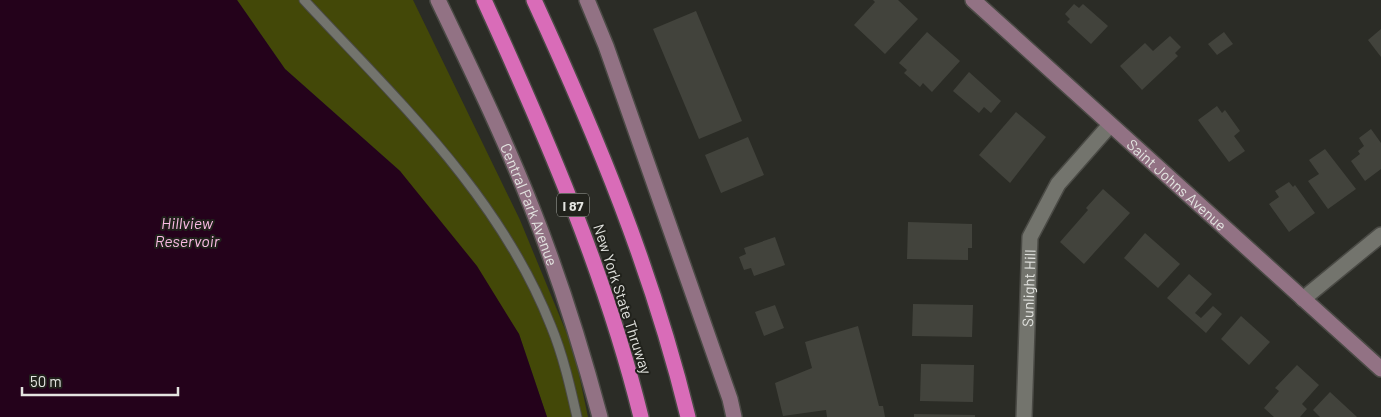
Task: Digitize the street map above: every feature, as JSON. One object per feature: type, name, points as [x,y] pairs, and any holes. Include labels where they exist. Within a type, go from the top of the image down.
[{"type":"highway","name":"New York State Thruway","points":[[484,0],[559,167],[586,238],[610,309],[641,417]]},
{"type":"highway","name":"New York State Thruway","points":[[534,0],[608,165],[635,238],[659,310],[688,417]]},
{"type":"main road","name":"Central Park Avenue","points":[[438,0],[488,106],[532,208],[584,354],[600,417]]},
{"type":"main road","points":[[587,0],[619,84],[730,399],[734,417]]},
{"type":"main road","name":"Saint Johns Avenue","points":[[973,0],[1381,369]]},
{"type":"street","name":"Sunlight Hill","points":[[1024,417],[1030,237],[1058,184],[1110,125]]},
{"type":"street","points":[[1303,299],[1381,235]]},
{"type":"lane","points":[[304,0],[347,44],[441,148],[496,221],[526,273],[551,326],[565,367],[577,417]]},
{"type":"green space","points":[[237,0],[413,0],[520,220],[574,351],[588,417],[547,417],[519,334],[400,171],[285,69]]},
{"type":"water","name":"Hillview Reservoir","points":[[0,0],[237,0],[285,69],[400,171],[477,266],[519,334],[547,417],[0,417]]},
{"type":"building","points":[[873,0],[898,0],[918,19],[885,54],[854,25],[875,2]]},
{"type":"building","points":[[1074,4],[1079,8],[1083,4],[1108,26],[1091,44],[1067,22],[1070,19],[1065,14]]},
{"type":"building","points":[[696,11],[742,121],[699,139],[653,29]]},
{"type":"building","points":[[1381,29],[1381,57],[1368,40]]},
{"type":"building","points":[[927,32],[960,61],[932,92],[923,83],[920,87],[904,73],[907,70],[899,63]]},
{"type":"building","points":[[1224,32],[1233,44],[1217,55],[1208,44]]},
{"type":"building","points":[[1170,36],[1181,47],[1175,53],[1178,56],[1142,90],[1120,66],[1145,43],[1153,51]]},
{"type":"building","points":[[969,72],[1001,101],[991,113],[984,107],[979,113],[953,91]]},
{"type":"building","points":[[1217,106],[1222,113],[1225,110],[1240,131],[1234,136],[1245,151],[1229,162],[1198,120]]},
{"type":"building","points":[[1016,112],[1046,137],[1010,183],[979,155]]},
{"type":"building","points":[[1371,129],[1381,143],[1381,169],[1365,181],[1351,161],[1360,154],[1358,151],[1364,146],[1359,138]]},
{"type":"building","points":[[748,137],[764,175],[721,193],[705,155]]},
{"type":"building","points":[[1325,149],[1356,189],[1328,209],[1308,181],[1319,174],[1309,160]]},
{"type":"building","points":[[1289,182],[1293,187],[1295,185],[1315,213],[1289,232],[1269,204],[1279,197],[1275,191]]},
{"type":"building","points":[[1103,189],[1130,213],[1084,264],[1060,242],[1088,210],[1086,208]]},
{"type":"building","points":[[908,222],[972,224],[972,248],[968,248],[968,260],[907,259]]},
{"type":"building","points":[[1145,233],[1180,264],[1158,288],[1124,258]]},
{"type":"building","points":[[775,237],[785,265],[754,276],[751,268],[744,270],[739,257],[746,254],[744,248]]},
{"type":"building","points":[[1189,274],[1212,294],[1195,313],[1201,318],[1213,306],[1222,314],[1206,333],[1167,298]]},
{"type":"building","points":[[913,304],[973,305],[972,337],[912,336]]},
{"type":"building","points":[[775,305],[784,328],[764,336],[755,312]]},
{"type":"building","points":[[1241,316],[1270,342],[1249,365],[1221,339]]},
{"type":"building","points":[[858,326],[879,406],[883,406],[885,417],[827,417],[826,410],[783,416],[775,383],[812,368],[805,342]]},
{"type":"building","points":[[921,364],[974,365],[973,402],[920,401]]},
{"type":"building","points":[[1297,365],[1319,385],[1302,404],[1307,409],[1300,417],[1274,417],[1264,408],[1279,391],[1275,388]]},
{"type":"building","points":[[1330,392],[1357,417],[1320,417],[1313,410]]},
{"type":"building","points":[[914,414],[975,415],[975,417],[914,417]]}]
